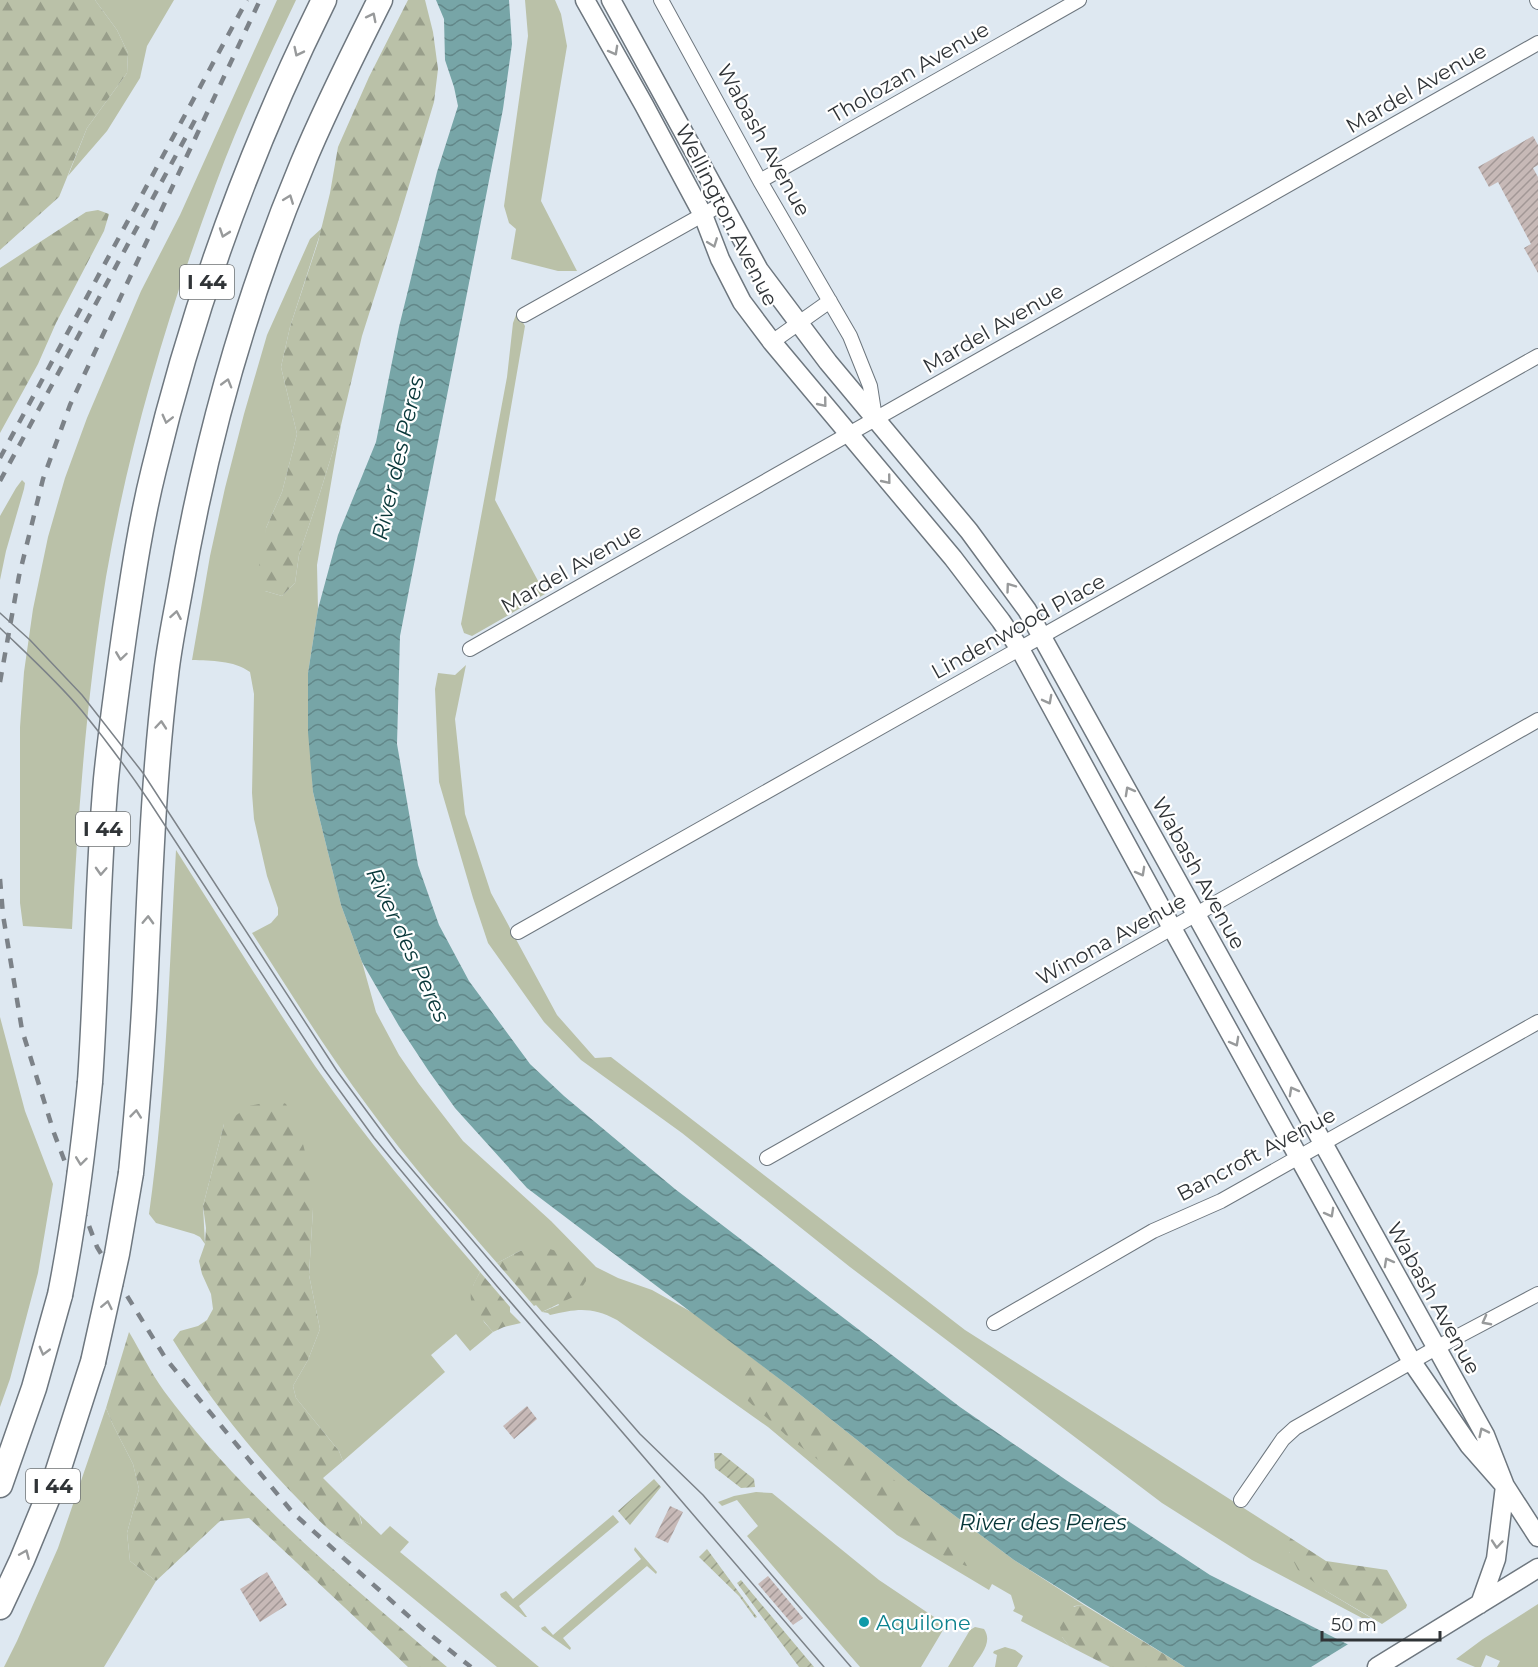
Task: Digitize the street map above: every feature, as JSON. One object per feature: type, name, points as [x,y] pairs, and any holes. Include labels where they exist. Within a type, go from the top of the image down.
[{"type":"highway","name":"I 44","points":[[0,1485],[34,1388],[60,1295],[74,1221],[90,1082],[106,781],[114,702],[136,554],[154,470],[200,302],[228,222],[260,140],[324,0]]},
{"type":"highway","name":"I 44","points":[[0,1607],[55,1480],[93,1362],[117,1254],[131,1173],[140,1079],[154,821],[166,672],[204,469],[226,384],[252,301],[302,165],[380,0]]},
{"type":"main road","name":"Wellington Avenue","points":[[585,0],[702,215],[720,259],[742,302],[849,435]]},
{"type":"main road","name":"Wellington Avenue","points":[[611,0],[759,270],[798,324],[875,419]]},
{"type":"main road","name":"Wabash Avenue","points":[[875,419],[969,531],[1027,610],[1485,1435],[1505,1486]]},
{"type":"main road","name":"Wabash Avenue","points":[[849,435],[959,566],[1020,649],[1412,1362],[1469,1445],[1505,1486],[1538,1537]]},
{"type":"main road","points":[[1480,1604],[1496,1559],[1505,1486]]},
{"type":"main road","points":[[1377,1667],[1538,1568]]},
{"type":"street","name":"Wabash Avenue","points":[[661,0],[760,181],[850,336],[870,386],[875,419]]},
{"type":"street","name":"Tholozan Avenue","points":[[760,181],[1079,0]]},
{"type":"street","name":"Mardel Avenue","points":[[470,650],[1538,43]]},
{"type":"street","points":[[524,315],[722,204]]},
{"type":"street","points":[[772,342],[830,302]]},
{"type":"street","name":"Lindenwood Place","points":[[518,932],[1538,356]]},
{"type":"street","name":"Winona Avenue","points":[[767,1158],[1538,720]]},
{"type":"street","name":"Bancroft Avenue","points":[[994,1323],[1153,1231],[1221,1201],[1538,1022]]},
{"type":"street","points":[[1241,1500],[1288,1433],[1437,1348],[1538,1294]]},
{"type":"green space","points":[[0,0],[95,0],[117,30],[128,53],[127,73],[87,128],[59,197],[0,250]]},
{"type":"green space","points":[[95,0],[174,0],[147,46],[140,78],[107,131],[68,176],[87,128],[127,73],[128,53],[117,30]]},
{"type":"green space","points":[[277,0],[296,0],[224,162],[181,282],[138,428],[115,527],[88,708],[72,929],[23,926],[20,903],[20,727],[24,672],[33,609],[48,537],[65,478],[87,418],[141,291],[180,215]]},
{"type":"green space","points":[[408,0],[425,0],[433,32],[438,69],[434,102],[362,336],[341,425],[299,555],[295,583],[282,596],[265,591],[258,572],[266,528],[282,492],[297,434],[281,367],[290,327],[318,242],[338,147],[369,77]]},
{"type":"green space","points":[[525,0],[555,0],[561,14],[567,46],[541,201],[577,271],[558,271],[511,259],[516,229],[509,223],[504,206],[528,36]]},
{"type":"green space","points":[[98,210],[109,214],[104,231],[56,323],[38,364],[0,433],[0,268],[86,212]]},
{"type":"green space","points":[[322,228],[290,327],[281,367],[297,434],[282,492],[266,528],[265,591],[282,596],[295,583],[299,555],[341,425],[317,565],[318,609],[308,673],[313,792],[341,905],[362,962],[376,1012],[399,1055],[463,1141],[551,1221],[596,1267],[618,1278],[652,1290],[695,1314],[911,1483],[1014,1560],[1084,1605],[1074,1606],[1062,1637],[1069,1646],[1021,1621],[1023,1616],[1013,1611],[1015,1608],[1011,1595],[992,1584],[989,1590],[897,1535],[768,1427],[617,1320],[599,1312],[583,1310],[550,1315],[542,1312],[559,1305],[522,1250],[497,1263],[431,1187],[353,1087],[252,933],[271,923],[278,915],[278,908],[267,876],[254,819],[252,793],[254,694],[250,672],[229,663],[192,660],[210,556],[225,488],[267,335],[310,239]]},
{"type":"green space","points":[[517,312],[525,326],[495,500],[545,594],[472,636],[464,633],[461,624],[507,377],[513,323]]},
{"type":"green space","points":[[22,480],[25,483],[24,489],[0,580],[0,516]]},
{"type":"green space","points":[[466,665],[455,719],[465,814],[491,893],[557,1015],[595,1058],[611,1057],[965,1330],[1289,1537],[1289,1552],[1326,1591],[1371,1618],[1362,1618],[1252,1560],[1162,1503],[850,1267],[682,1133],[581,1060],[544,1022],[488,943],[439,782],[435,689],[438,673],[455,675]]},
{"type":"green space","points":[[176,850],[334,1093],[394,1171],[480,1272],[473,1286],[484,1322],[493,1332],[470,1351],[456,1334],[431,1355],[445,1372],[343,1461],[339,1451],[296,1398],[293,1386],[308,1360],[320,1329],[309,1275],[313,1209],[224,1124],[203,1206],[205,1244],[200,1237],[194,1234],[156,1223],[149,1214],[163,1078]]},
{"type":"green space","points":[[0,1017],[25,1111],[53,1184],[38,1273],[10,1379],[0,1407]]},
{"type":"green space","points":[[277,1100],[286,1104],[299,1129],[308,1163],[313,1209],[309,1275],[320,1329],[308,1360],[293,1386],[296,1398],[339,1451],[343,1461],[323,1478],[359,1514],[363,1530],[359,1537],[350,1544],[323,1524],[264,1462],[216,1403],[173,1340],[180,1331],[198,1326],[207,1320],[213,1309],[211,1294],[199,1261],[205,1244],[206,1228],[203,1206],[224,1124],[249,1106]]},
{"type":"green space","points":[[546,1248],[578,1257],[586,1268],[586,1281],[577,1295],[542,1312],[536,1305],[534,1306],[497,1263],[522,1250]]},
{"type":"green space","points":[[480,1272],[521,1323],[493,1332],[484,1321],[471,1300],[473,1285]]},
{"type":"green space","points":[[129,1332],[164,1391],[227,1467],[297,1537],[447,1667],[408,1667],[249,1518],[220,1521],[156,1581],[130,1561],[127,1533],[139,1489],[133,1464],[106,1408]]},
{"type":"green space","points":[[751,1366],[758,1369],[835,1430],[850,1446],[898,1483],[904,1495],[971,1555],[973,1562],[966,1566],[920,1541],[895,1518],[788,1437],[748,1401],[744,1392],[745,1375]]},
{"type":"green space","points":[[106,1408],[133,1464],[139,1489],[127,1533],[130,1561],[156,1581],[104,1667],[4,1667],[58,1548]]},
{"type":"green space","points":[[714,1453],[721,1453],[754,1479],[755,1487],[741,1488],[715,1468]]},
{"type":"green space","points":[[654,1479],[661,1487],[630,1525],[618,1511]]},
{"type":"green space","points":[[756,1492],[772,1493],[879,1580],[946,1625],[921,1667],[860,1667],[747,1536],[758,1526],[737,1500],[722,1506],[718,1502]]},
{"type":"green space","points":[[359,1514],[381,1535],[390,1526],[409,1542],[400,1552],[539,1667],[497,1667],[342,1540],[350,1544],[362,1523]]},
{"type":"green space","points":[[613,1515],[619,1522],[519,1606],[527,1617],[501,1597],[500,1594],[506,1591],[513,1599]]},
{"type":"green space","points":[[1289,1537],[1326,1561],[1387,1570],[1407,1605],[1406,1608],[1382,1624],[1326,1591],[1298,1570],[1289,1552]]},
{"type":"green space","points":[[635,1547],[657,1572],[656,1574],[647,1566],[563,1638],[571,1648],[570,1650],[542,1630],[541,1628],[545,1626],[553,1635],[641,1559],[634,1550]]},
{"type":"green space","points":[[707,1549],[757,1617],[755,1618],[739,1596],[699,1557]]},
{"type":"green space","points":[[741,1580],[814,1667],[799,1667],[737,1583]]},
{"type":"green space","points":[[1538,1604],[1538,1667],[1497,1667],[1500,1661],[1486,1655],[1481,1667],[1475,1667],[1456,1659],[1483,1639]]},
{"type":"green space","points":[[1084,1605],[1185,1667],[1110,1667],[1069,1646],[1062,1637],[1059,1622],[1069,1609]]},
{"type":"green space","points":[[975,1627],[984,1629],[987,1644],[973,1667],[948,1667],[970,1630]]},
{"type":"green space","points":[[1005,1647],[1023,1656],[1017,1667],[995,1667],[997,1655],[993,1653],[994,1651]]},
{"type":"water","name":"River des Peres","points":[[436,0],[509,0],[512,44],[503,109],[400,636],[397,744],[418,865],[439,925],[469,981],[530,1064],[564,1096],[675,1189],[960,1407],[1210,1575],[1398,1667],[1185,1667],[1014,1560],[527,1188],[455,1108],[399,1026],[362,962],[341,905],[313,792],[308,732],[308,673],[318,609],[338,535],[376,442],[399,327],[437,172],[458,106],[445,60],[444,19]]},
{"type":"pier","points":[[1350,1643],[1400,1664],[1401,1667],[1311,1667]]},
{"type":"building","points":[[1533,136],[1538,145],[1538,165],[1533,168],[1538,177],[1538,273],[1524,248],[1531,244],[1498,182],[1489,187],[1478,167]]},
{"type":"building","points":[[527,1406],[537,1419],[514,1439],[503,1426]]},
{"type":"building","points":[[670,1506],[683,1512],[668,1543],[655,1537]]},
{"type":"building","points":[[267,1572],[287,1605],[260,1622],[240,1589]]},
{"type":"building","points":[[768,1576],[803,1618],[793,1625],[758,1584]]},
{"type":"tram line","points":[[0,613],[30,640],[82,695],[143,773],[337,1071],[397,1152],[640,1434],[703,1495],[851,1667]]},
{"type":"tram line","points":[[0,628],[72,700],[117,755],[324,1069],[374,1138],[496,1285],[824,1667]]},
{"type":"railway","points":[[0,458],[247,0]]},
{"type":"railway","points":[[0,682],[19,576],[43,479],[70,405],[260,0]]},
{"type":"railway","points":[[0,481],[195,120]]},
{"type":"railway","points":[[0,879],[3,915],[22,1030],[54,1133],[97,1247],[166,1359],[293,1513],[423,1629],[471,1667]]},
{"type":"place","name":"Aquilone","points":[[864,1622]]}]
